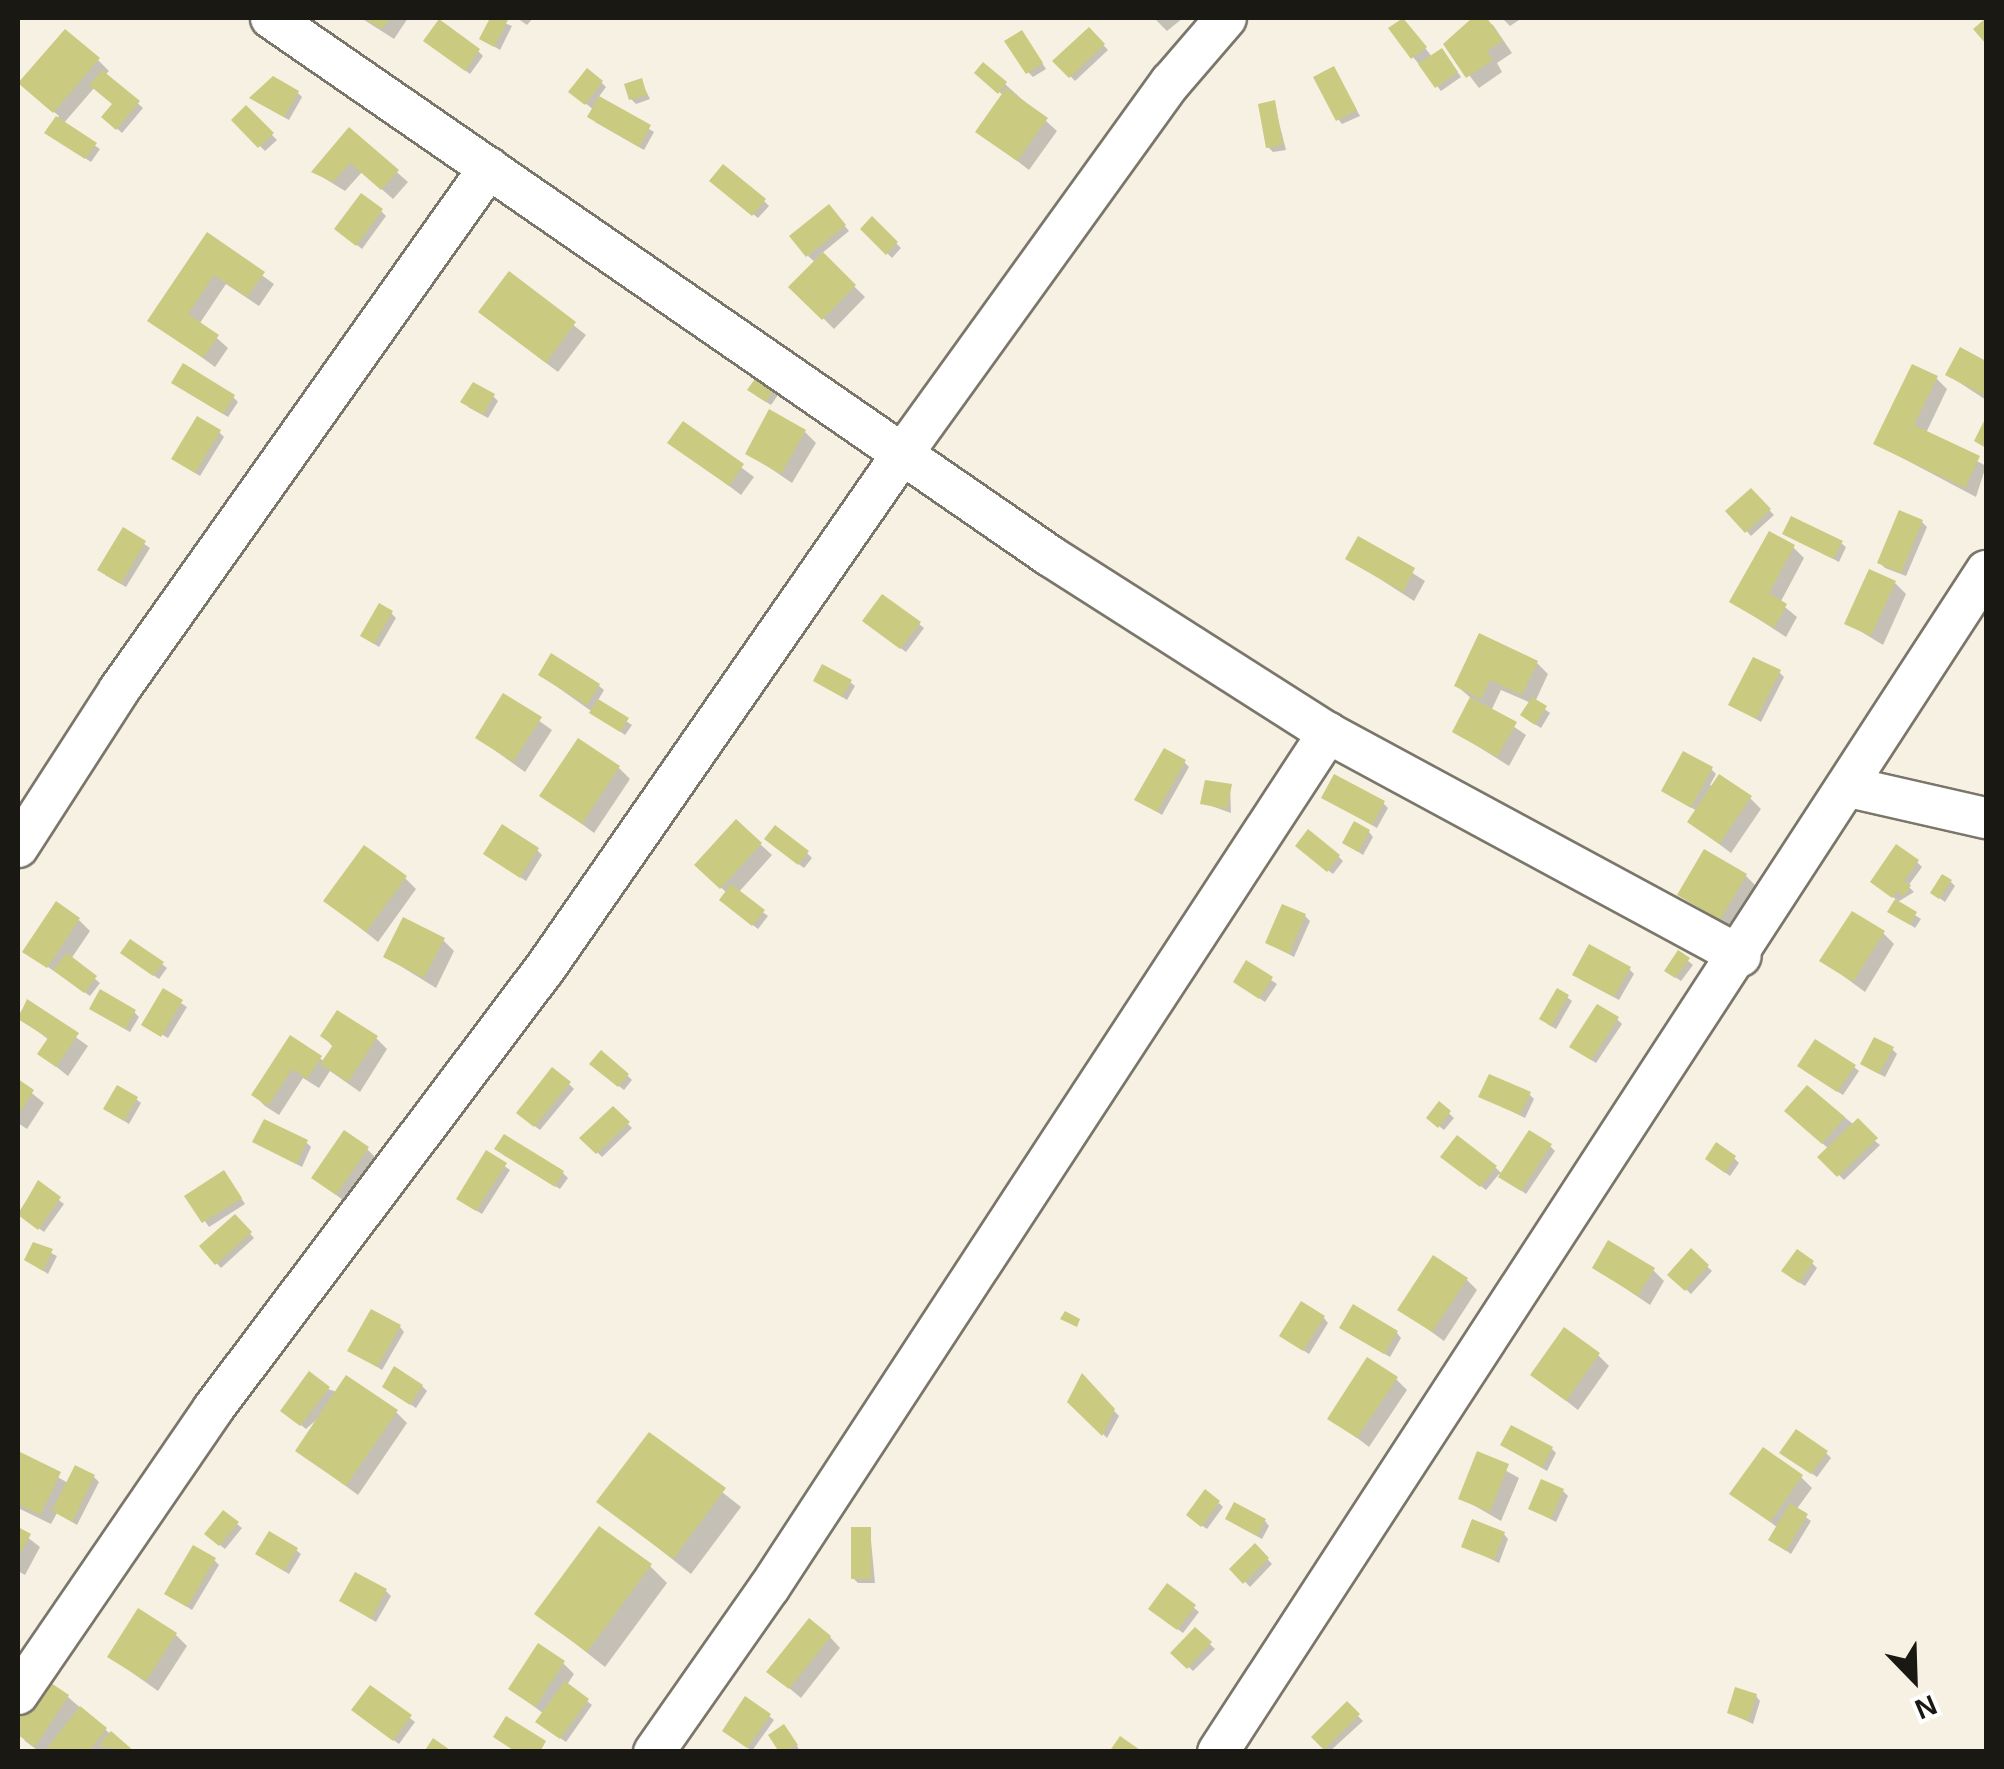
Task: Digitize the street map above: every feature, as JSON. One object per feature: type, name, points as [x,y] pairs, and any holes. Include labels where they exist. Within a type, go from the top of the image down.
[{"type":"street","points":[[271,18],[1050,556],[1328,733],[1741,956]]},
{"type":"street","points":[[18,1694],[214,1408],[546,966],[903,453],[1171,82],[1226,18]]},
{"type":"street","points":[[18,848],[119,690],[490,168]]},
{"type":"street","points":[[1218,1752],[1741,956],[1986,571]]},
{"type":"street","points":[[654,1752],[769,1588],[1328,733]]},
{"type":"street","points":[[1849,787],[1986,818]]},
{"type":"building","points":[[363,18],[390,18],[382,29]]},
{"type":"building","points":[[490,18],[508,20],[494,47],[479,39]]},
{"type":"building","points":[[1403,18],[1427,47],[1411,59],[1388,28]]},
{"type":"building","points":[[1472,18],[1487,18],[1503,41],[1487,51],[1493,60],[1466,78],[1443,44]]},
{"type":"building","points":[[1986,18],[1986,44],[1973,29]]},
{"type":"building","points":[[439,19],[480,49],[465,71],[423,41]]},
{"type":"building","points":[[1089,27],[1105,44],[1069,78],[1052,61]]},
{"type":"building","points":[[65,29],[100,58],[53,113],[18,83]]},
{"type":"building","points":[[1022,30],[1043,63],[1026,74],[1004,41]]},
{"type":"building","points":[[1442,48],[1458,72],[1435,88],[1418,64]]},
{"type":"building","points":[[983,62],[1007,82],[998,94],[974,73]]},
{"type":"building","points":[[1334,66],[1357,110],[1336,121],[1313,77]]},
{"type":"building","points":[[587,68],[603,81],[585,105],[568,92]]},
{"type":"building","points":[[102,70],[140,101],[116,130],[101,117],[112,104],[89,85]]},
{"type":"building","points":[[273,76],[299,91],[284,117],[249,98]]},
{"type":"building","points":[[642,78],[647,95],[629,100],[624,84]]},
{"type":"building","points":[[1006,88],[1048,118],[1017,161],[975,132]]},
{"type":"building","points":[[599,96],[651,125],[639,147],[587,117]]},
{"type":"building","points":[[1275,100],[1283,145],[1266,148],[1258,104]]},
{"type":"building","points":[[246,105],[274,133],[258,148],[231,120]]},
{"type":"building","points":[[56,116],[97,143],[85,159],[44,133]]},
{"type":"building","points":[[349,127],[399,170],[381,190],[350,163],[333,182],[311,172]]},
{"type":"building","points":[[723,164],[766,199],[752,216],[709,181]]},
{"type":"building","points":[[361,193],[383,209],[356,246],[334,229]]},
{"type":"building","points":[[829,204],[846,225],[806,257],[789,236]]},
{"type":"building","points":[[872,216],[898,242],[886,255],[860,229]]},
{"type":"building","points":[[207,232],[265,272],[247,297],[214,275],[188,314],[219,335],[203,358],[147,321]]},
{"type":"building","points":[[823,252],[856,285],[822,320],[788,287]]},
{"type":"building","points":[[509,271],[576,322],[546,363],[478,312]]},
{"type":"building","points":[[1960,347],[1986,361],[1986,396],[1945,375]]},
{"type":"building","points":[[183,363],[235,395],[223,414],[171,383]]},
{"type":"building","points":[[1912,364],[1938,376],[1914,425],[1980,456],[1965,488],[1873,444]]},
{"type":"building","points":[[757,376],[775,388],[766,402],[747,390]]},
{"type":"building","points":[[473,382],[495,394],[483,415],[460,402]]},
{"type":"building","points":[[769,409],[806,430],[781,474],[745,454]]},
{"type":"building","points":[[197,416],[221,430],[195,473],[171,459]]},
{"type":"building","points":[[1986,417],[1986,448],[1974,441]]},
{"type":"building","points":[[683,421],[744,464],[729,486],[667,443]]},
{"type":"building","points":[[1751,488],[1771,509],[1745,533],[1725,511]]},
{"type":"building","points":[[1899,510],[1923,520],[1901,573],[1877,563]]},
{"type":"building","points":[[1791,516],[1843,541],[1833,559],[1782,534]]},
{"type":"building","points":[[123,527],[146,541],[121,584],[97,570]]},
{"type":"building","points":[[1769,531],[1795,545],[1769,593],[1787,604],[1774,628],[1729,602]]},
{"type":"building","points":[[1358,536],[1415,568],[1403,592],[1345,559]]},
{"type":"building","points":[[1869,569],[1896,581],[1871,636],[1844,624]]},
{"type":"building","points":[[882,594],[921,622],[900,649],[862,621]]},
{"type":"building","points":[[379,603],[393,611],[374,644],[360,636]]},
{"type":"building","points":[[1479,633],[1538,661],[1522,695],[1490,680],[1481,699],[1454,686]]},
{"type":"building","points":[[551,653],[600,684],[587,705],[538,675]]},
{"type":"building","points":[[1753,657],[1781,670],[1756,719],[1728,705]]},
{"type":"building","points":[[822,664],[852,680],[842,697],[813,681]]},
{"type":"building","points":[[503,693],[542,717],[513,762],[475,738]]},
{"type":"building","points":[[1470,697],[1517,722],[1497,757],[1452,732]]},
{"type":"building","points":[[1532,697],[1547,706],[1535,725],[1520,715]]},
{"type":"building","points":[[598,699],[629,718],[620,732],[589,713]]},
{"type":"building","points":[[578,738],[620,766],[582,824],[539,796]]},
{"type":"building","points":[[1164,748],[1186,760],[1157,812],[1134,800]]},
{"type":"building","points":[[1683,751],[1713,767],[1691,808],[1661,791]]},
{"type":"building","points":[[1334,774],[1385,801],[1372,825],[1321,798]]},
{"type":"building","points":[[1719,774],[1752,796],[1719,844],[1687,822]]},
{"type":"building","points":[[1205,780],[1232,784],[1227,809],[1200,804]]},
{"type":"building","points":[[736,819],[762,843],[720,889],[694,865]]},
{"type":"building","points":[[1354,821],[1370,830],[1358,852],[1342,843]]},
{"type":"building","points":[[502,824],[539,848],[520,878],[483,854]]},
{"type":"building","points":[[775,825],[809,851],[798,865],[764,839]]},
{"type":"building","points":[[1308,829],[1340,855],[1327,872],[1295,846]]},
{"type":"building","points":[[1896,844],[1919,860],[1904,881],[1911,885],[1904,896],[1897,892],[1892,898],[1870,882]]},
{"type":"building","points":[[364,845],[407,876],[366,932],[323,901]]},
{"type":"building","points":[[1704,849],[1747,874],[1720,920],[1677,895]]},
{"type":"building","points":[[1942,874],[1952,880],[1939,899],[1930,893]]},
{"type":"building","points":[[731,884],[765,910],[752,926],[719,900]]},
{"type":"building","points":[[1895,899],[1917,912],[1910,925],[1887,912]]},
{"type":"building","points":[[56,901],[80,918],[47,968],[22,952]]},
{"type":"building","points":[[1282,904],[1306,914],[1289,954],[1265,943]]},
{"type":"building","points":[[1852,911],[1885,931],[1853,982],[1819,961]]},
{"type":"building","points":[[403,917],[445,938],[424,978],[383,957]]},
{"type":"building","points":[[130,939],[164,962],[153,976],[120,953]]},
{"type":"building","points":[[1589,944],[1631,967],[1614,997],[1572,975]]},
{"type":"building","points":[[1678,950],[1690,958],[1675,978],[1664,971]]},
{"type":"building","points":[[67,953],[97,976],[84,993],[53,970]]},
{"type":"building","points":[[1246,960],[1273,977],[1259,999],[1233,982]]},
{"type":"building","points":[[163,988],[183,1000],[161,1037],[141,1025]]},
{"type":"building","points":[[1557,988],[1569,995],[1551,1026],[1539,1019]]},
{"type":"building","points":[[100,989],[136,1010],[125,1029],[89,1009]]},
{"type":"building","points":[[27,999],[79,1033],[56,1067],[37,1054],[48,1038],[18,1019]]},
{"type":"building","points":[[1597,1004],[1619,1017],[1591,1060],[1569,1047]]},
{"type":"building","points":[[337,1010],[378,1036],[348,1082],[320,1064],[333,1045],[320,1036]]},
{"type":"building","points":[[290,1035],[322,1056],[307,1079],[292,1069],[268,1106],[251,1095]]},
{"type":"building","points":[[1874,1037],[1894,1047],[1879,1074],[1860,1064]]},
{"type":"building","points":[[1815,1039],[1856,1065],[1837,1092],[1797,1066]]},
{"type":"building","points":[[601,1050],[629,1074],[618,1087],[589,1064]]},
{"type":"building","points":[[552,1067],[571,1082],[534,1127],[516,1113]]},
{"type":"building","points":[[1489,1074],[1531,1092],[1520,1115],[1478,1097]]},
{"type":"building","points":[[18,1079],[34,1090],[18,1116]]},
{"type":"building","points":[[117,1085],[138,1097],[124,1121],[103,1109]]},
{"type":"building","points":[[1807,1085],[1845,1117],[1822,1144],[1784,1111]]},
{"type":"building","points":[[1439,1101],[1451,1111],[1438,1128],[1426,1118]]},
{"type":"building","points":[[613,1106],[630,1122],[596,1154],[579,1138]]},
{"type":"building","points":[[1858,1118],[1878,1138],[1837,1177],[1817,1157]]},
{"type":"building","points":[[264,1119],[308,1140],[296,1164],[252,1142]]},
{"type":"building","points":[[344,1130],[369,1147],[336,1195],[311,1178]]},
{"type":"building","points":[[1529,1130],[1552,1144],[1521,1191],[1498,1177]]},
{"type":"building","points":[[504,1134],[564,1171],[555,1187],[494,1149]]},
{"type":"building","points":[[1457,1135],[1497,1166],[1480,1187],[1440,1157]]},
{"type":"building","points":[[1716,1142],[1736,1156],[1725,1173],[1705,1159]]},
{"type":"building","points":[[486,1150],[507,1163],[476,1211],[456,1199]]},
{"type":"building","points":[[224,1170],[242,1198],[202,1223],[184,1196]]},
{"type":"building","points":[[38,1180],[61,1197],[38,1230],[18,1215]]},
{"type":"building","points":[[235,1214],[252,1232],[215,1265],[199,1246]]},
{"type":"building","points":[[1608,1240],[1655,1268],[1638,1296],[1592,1268]]},
{"type":"building","points":[[33,1242],[53,1249],[43,1271],[24,1260]]},
{"type":"building","points":[[1691,1248],[1709,1265],[1685,1291],[1667,1275]]},
{"type":"building","points":[[1797,1249],[1814,1261],[1799,1283],[1781,1271]]},
{"type":"building","points":[[1433,1255],[1468,1278],[1432,1332],[1397,1310]]},
{"type":"building","points":[[1301,1301],[1325,1316],[1303,1351],[1279,1336]]},
{"type":"building","points":[[1353,1304],[1398,1331],[1384,1354],[1339,1328]]},
{"type":"building","points":[[371,1309],[401,1325],[377,1367],[347,1351]]},
{"type":"building","points":[[1065,1311],[1080,1319],[1077,1327],[1060,1319]]},
{"type":"building","points":[[1564,1327],[1600,1353],[1566,1401],[1530,1375]]},
{"type":"building","points":[[1367,1357],[1398,1377],[1357,1438],[1327,1419]]},
{"type":"building","points":[[394,1366],[423,1385],[410,1405],[382,1387]]},
{"type":"building","points":[[309,1371],[330,1387],[300,1426],[280,1411]]},
{"type":"building","points":[[1082,1373],[1115,1409],[1102,1436],[1067,1402]]},
{"type":"building","points":[[346,1375],[398,1410],[346,1486],[295,1451]]},
{"type":"building","points":[[1511,1425],[1553,1447],[1542,1468],[1500,1445]]},
{"type":"building","points":[[1796,1429],[1828,1451],[1811,1474],[1779,1453]]},
{"type":"building","points":[[649,1432],[726,1488],[673,1559],[596,1502]]},
{"type":"building","points":[[1763,1447],[1803,1475],[1770,1522],[1729,1494]]},
{"type":"building","points":[[18,1451],[61,1472],[40,1515],[18,1504]]},
{"type":"building","points":[[1477,1451],[1509,1464],[1490,1512],[1458,1499]]},
{"type":"building","points":[[75,1465],[95,1475],[72,1522],[52,1511]]},
{"type":"building","points":[[1541,1479],[1564,1489],[1551,1519],[1528,1509]]},
{"type":"building","points":[[1205,1489],[1220,1501],[1201,1527],[1186,1515]]},
{"type":"building","points":[[1234,1502],[1266,1519],[1257,1536],[1225,1519]]},
{"type":"building","points":[[1790,1503],[1808,1514],[1786,1551],[1768,1540]]},
{"type":"building","points":[[223,1510],[239,1522],[219,1546],[204,1534]]},
{"type":"building","points":[[1472,1519],[1505,1532],[1494,1560],[1461,1547]]},
{"type":"building","points":[[599,1526],[652,1564],[587,1652],[534,1614]]},
{"type":"building","points":[[18,1527],[31,1534],[18,1558]]},
{"type":"building","points":[[851,1527],[871,1527],[871,1579],[851,1579]]},
{"type":"building","points":[[269,1531],[298,1548],[284,1571],[255,1554]]},
{"type":"building","points":[[1255,1543],[1269,1558],[1243,1584],[1229,1569]]},
{"type":"building","points":[[193,1545],[216,1558],[187,1607],[164,1594]]},
{"type":"building","points":[[355,1572],[387,1589],[371,1619],[339,1601]]},
{"type":"building","points":[[1167,1583],[1196,1605],[1177,1630],[1148,1609]]},
{"type":"building","points":[[138,1608],[177,1633],[146,1681],[107,1657]]},
{"type":"building","points":[[809,1618],[831,1636],[789,1689],[766,1672]]},
{"type":"building","points":[[1195,1627],[1212,1642],[1187,1669],[1170,1653]]},
{"type":"building","points":[[538,1643],[565,1661],[535,1707],[508,1689]]},
{"type":"building","points":[[45,1679],[69,1695],[35,1747],[18,1735],[18,1720]]},
{"type":"building","points":[[565,1681],[589,1699],[560,1739],[535,1722]]},
{"type":"building","points":[[370,1685],[412,1715],[393,1741],[351,1710]]},
{"type":"building","points":[[1735,1687],[1757,1694],[1748,1721],[1727,1713]]},
{"type":"building","points":[[745,1696],[771,1714],[747,1748],[722,1731]]},
{"type":"building","points":[[1347,1701],[1360,1714],[1324,1750],[1311,1737]]},
{"type":"building","points":[[80,1706],[107,1728],[88,1752],[44,1752]]},
{"type":"building","points":[[506,1716],[546,1741],[540,1752],[516,1752],[493,1737]]},
{"type":"building","points":[[784,1724],[798,1745],[779,1752],[768,1735]]},
{"type":"building","points":[[111,1731],[135,1752],[98,1746]]},
{"type":"building","points":[[1120,1736],[1143,1752],[1109,1752]]},
{"type":"building","points":[[433,1738],[453,1752],[424,1752]]}]
